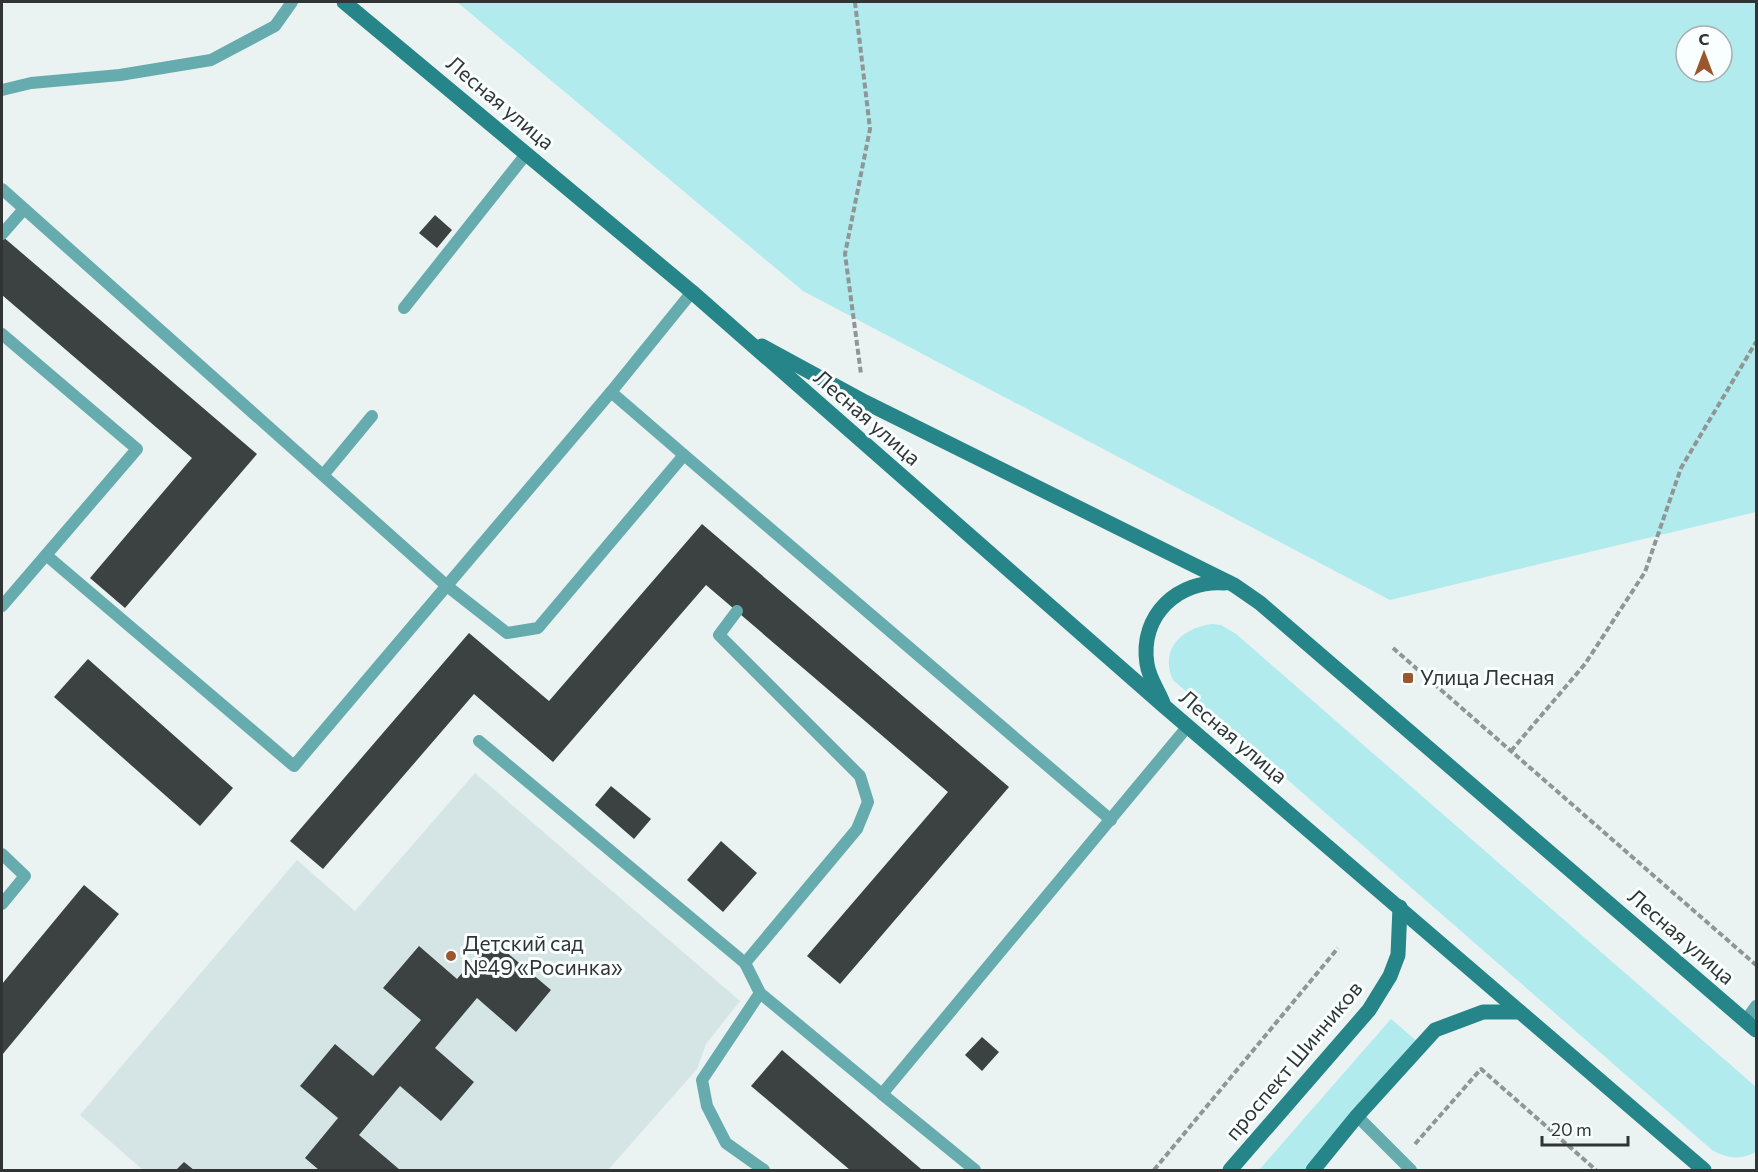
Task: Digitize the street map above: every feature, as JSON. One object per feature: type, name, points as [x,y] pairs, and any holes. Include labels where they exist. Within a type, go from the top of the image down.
[{"type":"main road","name":"Лесная улица","points":[[344,2],[692,292],[1164,706],[1704,1170]]},
{"type":"main road","name":"Лесная улица","points":[[737,333],[865,402],[1234,585],[1260,603],[1751,1025]]},
{"type":"main road","points":[[1164,706],[1148,667],[1146,653],[1147,639],[1156,614],[1165,603],[1186,588],[1213,582],[1234,585]]},
{"type":"main road","name":"проспект Шинников","points":[[1230,1170],[1369,1010],[1390,976],[1398,955],[1400,907]]},
{"type":"main road","points":[[1313,1170],[1357,1116],[1435,1030],[1483,1012],[1520,1012]]},
{"type":"lane","points":[[2,90],[31,83],[120,75],[211,60],[275,26],[292,2]]},
{"type":"lane","points":[[404,308],[527,153]]},
{"type":"lane","points":[[2,189],[447,586],[507,633],[538,628],[684,454]]},
{"type":"lane","points":[[2,234],[24,209]]},
{"type":"lane","points":[[46,555],[294,766],[611,392],[692,292]]},
{"type":"lane","points":[[2,334],[136,449],[2,606]]},
{"type":"lane","points":[[611,392],[1111,820]]},
{"type":"lane","points":[[324,474],[372,416]]},
{"type":"lane","points":[[737,610],[719,634],[860,776],[868,802],[857,830],[745,963]]},
{"type":"lane","points":[[882,1095],[1188,726]]},
{"type":"lane","points":[[479,741],[745,963],[760,993],[975,1170]]},
{"type":"lane","points":[[2,854],[25,876],[2,904]]},
{"type":"lane","points":[[760,993],[702,1080],[707,1107],[726,1143],[764,1170]]},
{"type":"lane","points":[[1751,1025],[1756,1006]]},
{"type":"lane","points":[[1357,1116],[1411,1170]]},
{"type":"path","points":[[855,2],[870,129],[845,254],[865,402]]},
{"type":"path","points":[[1511,751],[1585,664],[1645,572],[1681,468],[1756,342]]},
{"type":"path","points":[[1393,648],[1756,965]]},
{"type":"path","points":[[1154,1170],[1338,948]]},
{"type":"path","points":[[1400,1161],[1481,1069],[1596,1170]]},
{"type":"shaded area","points":[[457,2],[1756,2],[1756,512],[1390,600],[803,291]]},
{"type":"shaded area","points":[[1212,624],[1221,625],[1236,634],[1756,1087],[1756,1152],[1734,1157],[1712,1150],[1173,680],[1169,669],[1169,659],[1176,642],[1191,630]]},
{"type":"shaded area","name":"Детский сад №49 «Росинка»","points":[[475,773],[740,1001],[706,1044],[697,1069],[608,1170],[143,1170],[80,1115],[297,860],[355,911]]},
{"type":"shaded area","points":[[1391,1019],[1425,1048],[1318,1170],[1259,1170]]},
{"type":"building","points":[[435,215],[452,230],[437,248],[419,233]]},
{"type":"building","points":[[2,236],[257,454],[125,608],[90,578],[192,458],[2,295]]},
{"type":"building","points":[[702,524],[1009,787],[840,984],[807,956],[948,792],[706,585],[553,762],[474,694],[323,869],[290,841],[469,633],[549,701]]},
{"type":"building","points":[[88,659],[233,788],[200,826],[54,697]]},
{"type":"building","points":[[611,786],[651,819],[634,839],[595,805]]},
{"type":"building","points":[[721,841],[757,873],[723,912],[687,880]]},
{"type":"building","points":[[84,885],[119,914],[2,1055],[2,984]]},
{"type":"building","points":[[491,939],[551,990],[516,1032],[477,998],[435,1048],[474,1082],[441,1121],[400,1086],[359,1135],[400,1170],[319,1170],[305,1158],[338,1118],[300,1086],[335,1044],[373,1076],[421,1020],[383,988],[419,946],[457,979]]},
{"type":"building","points":[[982,1037],[999,1052],[982,1071],[965,1055]]},
{"type":"building","points":[[782,1050],[921,1169],[850,1170],[751,1086]]},
{"type":"building","points":[[184,1162],[194,1170],[176,1170]]},
{"type":"place","name":"Улица Лесная","points":[[1408,678]]},
{"type":"place","name":"Детский сад №49 «Росинка»","points":[[451,956]]}]
